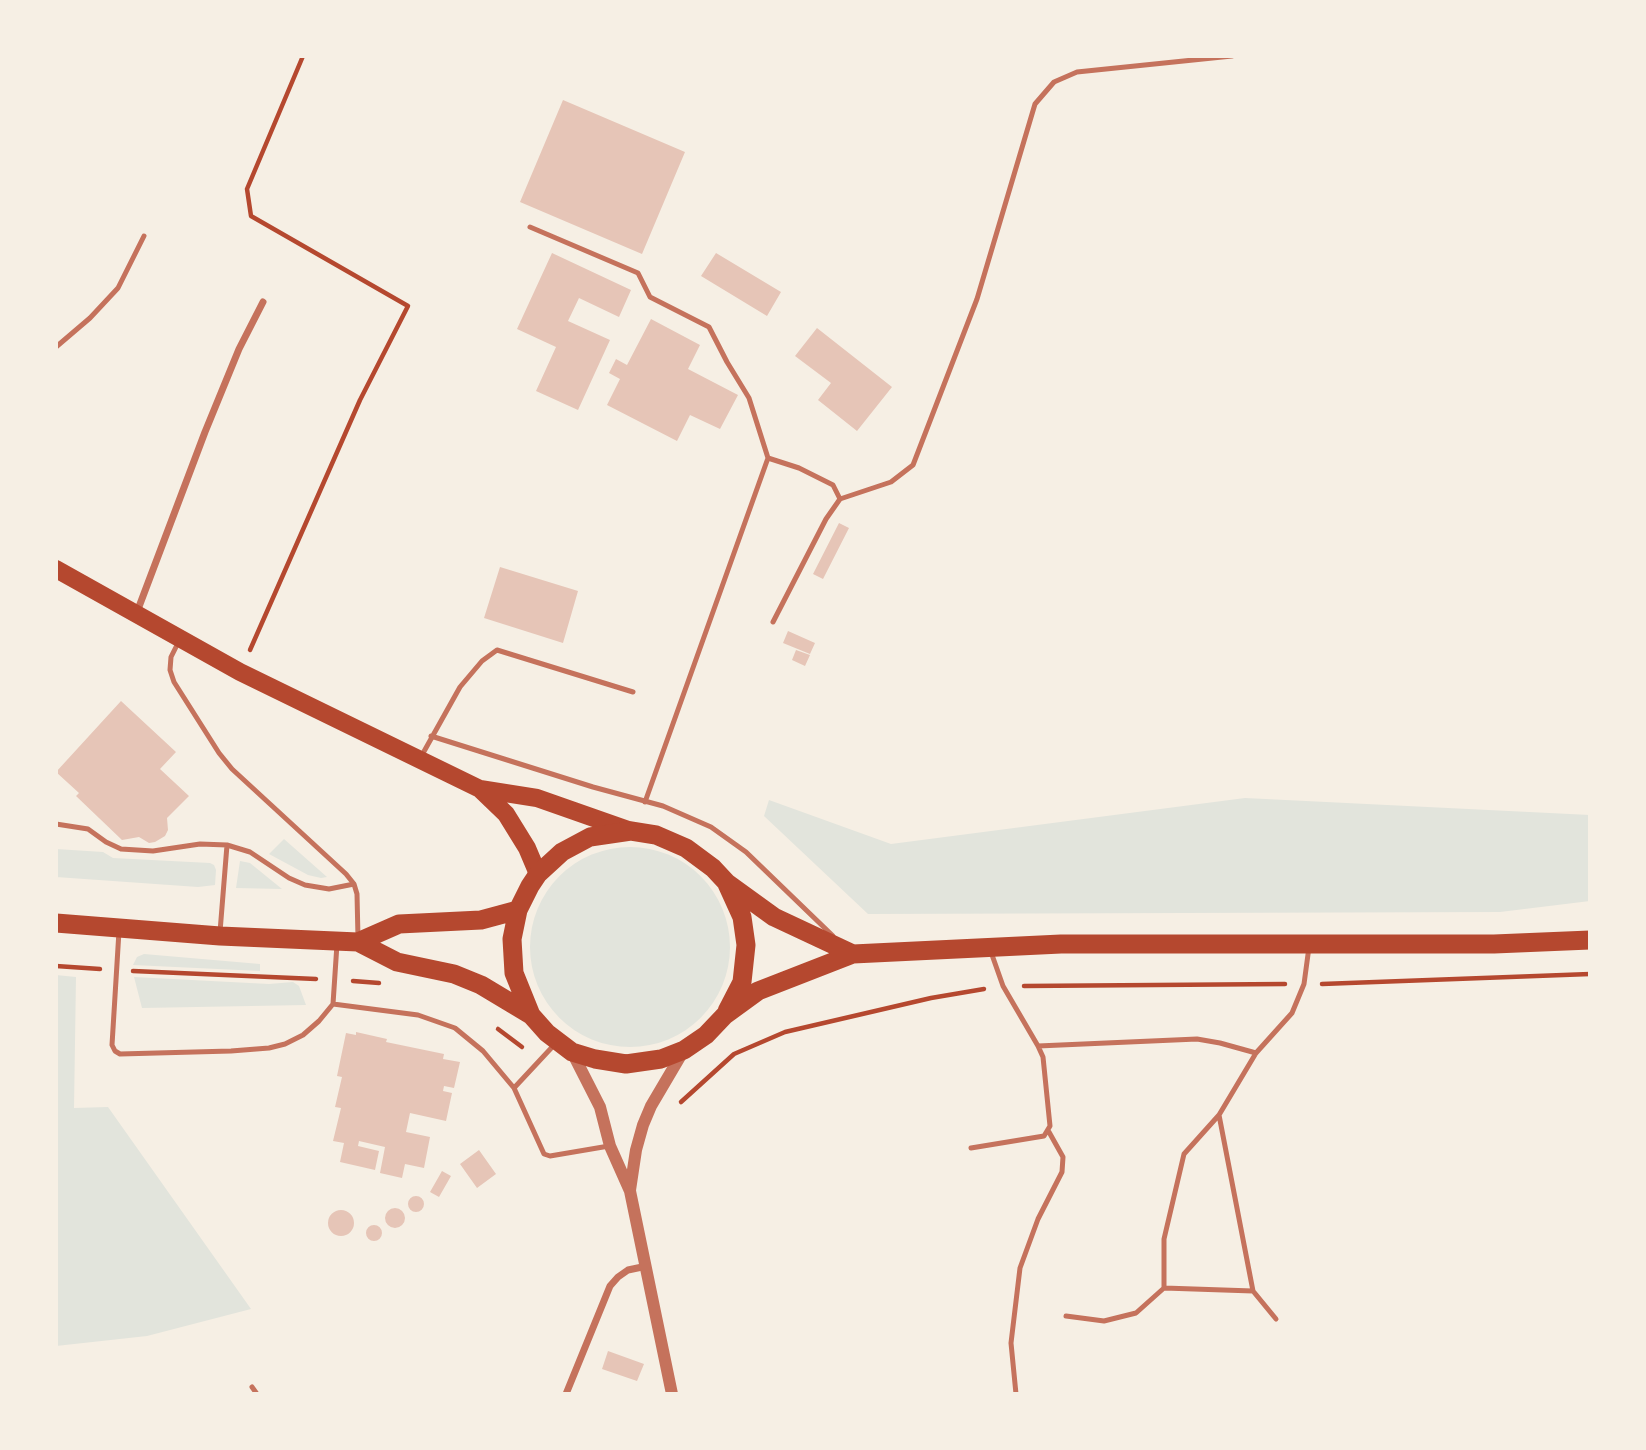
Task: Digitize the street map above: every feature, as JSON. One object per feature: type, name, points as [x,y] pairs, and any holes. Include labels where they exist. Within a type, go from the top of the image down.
[{"type":"highway","points":[[531,1015],[514,973],[512,939],[518,910],[538,874],[562,852],[590,837],[631,831],[656,835],[686,848],[713,868],[727,883],[774,917],[853,954]]},
{"type":"highway","points":[[725,1015],[742,982],[746,944],[742,917],[727,883]]},
{"type":"highway","points":[[358,942],[399,924],[481,920],[518,910]]},
{"type":"highway","points":[[56,923],[220,936],[358,942],[397,962],[427,967],[481,985],[531,1015],[565,1047],[595,1059],[626,1064],[661,1059],[684,1050],[758,991],[853,954],[1086,943],[1493,944],[1590,940]]},
{"type":"main road","points":[[56,569],[240,672],[480,789],[537,798],[631,831]]},
{"type":"main road","points":[[480,789],[506,814],[538,874]]},
{"type":"street","points":[[136,615],[205,432],[239,349],[263,302]]},
{"type":"street","points":[[565,1047],[600,1107],[610,1146],[630,1191],[672,1394]]},
{"type":"street","points":[[630,1191],[643,1125],[684,1050]]},
{"type":"street","points":[[566,1394],[610,1286],[628,1270],[647,1266]]},
{"type":"lane","points":[[774,622],[826,519],[840,499],[891,482],[913,465],[977,299],[1035,104],[1054,82],[1077,72],[1232,56]]},
{"type":"lane","points":[[530,227],[638,273],[650,297],[709,327],[749,398],[768,458],[645,802]]},
{"type":"lane","points":[[56,347],[90,318],[118,288],[144,236]]},
{"type":"lane","points":[[768,458],[799,468],[832,485],[840,499]]},
{"type":"lane","points":[[180,640],[171,657],[170,670],[174,682],[232,769],[354,884],[357,894],[358,942]]},
{"type":"lane","points":[[419,761],[460,687],[482,661],[497,649],[633,692]]},
{"type":"lane","points":[[431,736],[663,806],[711,827],[746,852],[853,954]]},
{"type":"lane","points":[[56,824],[88,829],[121,849],[153,851],[200,844],[227,845],[250,852],[289,878],[305,885],[329,889],[354,884]]},
{"type":"lane","points":[[220,936],[227,845]]},
{"type":"lane","points":[[119,928],[112,1045],[120,1054],[270,1048],[303,1035],[333,1004],[337,941]]},
{"type":"lane","points":[[1164,1288],[1164,1239],[1184,1154],[1219,1115],[1256,1053],[1292,1013],[1304,984],[1309,944]]},
{"type":"lane","points":[[989,946],[1003,986],[1038,1045],[1042,1057],[1049,1132],[1063,1157],[1062,1172],[1038,1219],[1020,1268],[1011,1343],[1016,1394]]},
{"type":"lane","points":[[333,1004],[418,1015],[455,1028],[483,1051],[514,1088],[544,1154],[550,1156],[610,1146]]},
{"type":"lane","points":[[1038,1045],[1197,1040],[1220,1042],[1256,1053]]},
{"type":"lane","points":[[514,1088],[565,1047]]},
{"type":"lane","points":[[1219,1115],[1253,1291],[1276,1319]]},
{"type":"lane","points":[[971,1148],[1044,1136],[1049,1132]]},
{"type":"lane","points":[[1066,1316],[1104,1321],[1136,1313],[1164,1288],[1253,1291]]},
{"type":"lane","points":[[252,1387],[257,1394]]},
{"type":"path","points":[[240,672],[360,400],[408,306],[251,216],[247,189],[303,56]]},
{"type":"path","points":[[678,1106],[734,1054],[785,1032],[931,999],[1003,986],[1304,984],[1590,974]]},
{"type":"shaded area","points":[[1245,798],[1590,815],[1590,901],[1500,912],[868,914],[764,816],[769,800],[891,844]]},
{"type":"shaded area","points":[[284,839],[327,877],[308,875],[269,854]]},
{"type":"shaded area","points":[[630,847],[668,855],[685,864],[700,877],[713,892],[722,909],[730,947],[722,985],[713,1002],[700,1017],[685,1030],[668,1039],[630,1047],[592,1039],[575,1030],[560,1017],[547,1002],[538,985],[530,947],[538,909],[547,892],[560,877],[575,864],[592,855]]},
{"type":"shaded area","points":[[56,849],[103,852],[113,858],[210,863],[216,870],[215,885],[198,887],[56,877]]},
{"type":"shaded area","points":[[240,861],[250,863],[282,889],[236,888]]},
{"type":"shaded area","points":[[144,954],[260,964],[260,971],[133,965],[137,957]]},
{"type":"shaded area","points":[[56,975],[76,977],[74,1108],[108,1107],[251,1309],[147,1336],[56,1346]]},
{"type":"shaded area","points":[[134,977],[269,984],[293,982],[299,986],[306,1005],[142,1008]]},
{"type":"building","points":[[563,100],[685,152],[642,254],[520,202]]},
{"type":"building","points":[[552,253],[631,290],[619,317],[579,298],[568,321],[610,340],[578,410],[536,391],[556,347],[517,329]]},
{"type":"building","points":[[716,253],[781,292],[767,316],[701,276]]},
{"type":"building","points":[[651,319],[700,345],[688,369],[738,395],[720,429],[690,415],[677,441],[607,405],[620,379],[609,373],[616,359],[627,365]]},
{"type":"building","points":[[817,328],[892,387],[857,431],[818,400],[831,383],[795,356]]},
{"type":"building","points":[[839,523],[849,528],[823,579],[813,574]]},
{"type":"building","points":[[500,567],[578,591],[563,643],[484,618]]},
{"type":"building","points":[[788,631],[815,643],[810,654],[783,643]]},
{"type":"building","points":[[796,650],[810,655],[805,666],[792,660]]},
{"type":"building","points":[[121,701],[176,752],[160,769],[189,796],[167,818],[168,830],[165,836],[155,842],[149,843],[139,837],[122,840],[76,796],[79,793],[56,772]]},
{"type":"building","points":[[356,1032],[387,1039],[386,1042],[444,1054],[443,1059],[460,1062],[454,1088],[444,1086],[443,1091],[452,1093],[446,1121],[410,1113],[406,1132],[430,1137],[424,1168],[405,1164],[402,1178],[380,1173],[385,1147],[359,1141],[358,1146],[379,1151],[375,1170],[340,1162],[344,1143],[333,1141],[341,1108],[335,1107],[342,1077],[337,1076],[346,1033],[356,1035]]},
{"type":"building","points":[[479,1150],[496,1174],[477,1188],[460,1164]]},
{"type":"building","points":[[442,1171],[451,1176],[439,1197],[430,1192]]},
{"type":"building","points":[[413,1196],[419,1196],[424,1204],[422,1210],[413,1212],[408,1207],[408,1201]]},
{"type":"building","points":[[391,1208],[399,1208],[405,1218],[399,1228],[391,1228],[385,1222],[385,1214]]},
{"type":"building","points":[[341,1210],[350,1214],[354,1223],[350,1232],[341,1236],[332,1232],[328,1223],[332,1214]]},
{"type":"building","points":[[371,1225],[377,1225],[382,1233],[380,1239],[371,1241],[366,1236],[366,1230]]},
{"type":"building","points":[[608,1351],[644,1364],[637,1381],[602,1369]]}]
